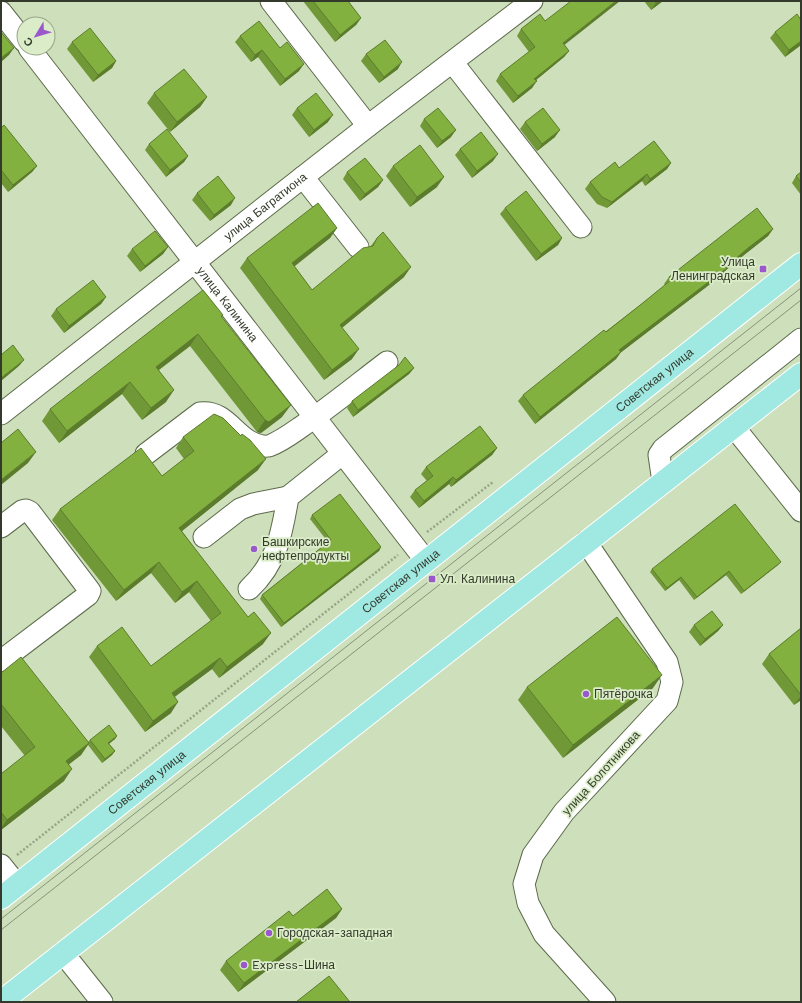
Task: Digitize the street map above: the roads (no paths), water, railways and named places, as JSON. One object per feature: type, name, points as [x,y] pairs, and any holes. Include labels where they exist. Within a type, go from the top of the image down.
[{"type":"main road","name":"Советская улица","points":[[9,892],[801,264]]},
{"type":"main road","points":[[1,1002],[801,374]]},
{"type":"street","points":[[270,1],[368,126]]},
{"type":"street","name":"улица Багратиона","points":[[1,414],[368,126],[453,63],[532,1]]},
{"type":"street","points":[[1,12],[16,32]]},
{"type":"street","name":"улица Калинина","points":[[35,56],[426,561]]},
{"type":"street","points":[[453,63],[581,227]]},
{"type":"street","points":[[303,177],[358,247]]},
{"type":"street","points":[[663,482],[659,455],[663,449],[801,339]]},
{"type":"street","points":[[146,454],[200,413],[210,412],[219,416],[248,441],[258,446],[268,446],[286,437],[315,418],[387,362]]},
{"type":"street","points":[[734,427],[801,511]]},
{"type":"street","points":[[204,537],[240,509],[254,504],[288,497],[342,454]]},
{"type":"street","points":[[249,589],[262,578],[272,561],[284,526],[288,497]]},
{"type":"street","points":[[1,527],[22,512],[26,510],[30,512],[90,591],[88,595],[1,661]]},
{"type":"street","name":"улица Болотникова","points":[[586,542],[667,662],[672,682],[667,701],[564,812],[533,855],[524,884],[528,903],[544,934],[605,1002]]},
{"type":"street","points":[[1,865],[9,892]]},
{"type":"street","points":[[63,953],[102,1002]]},
{"type":"tram line","points":[[1,919],[801,288]]},
{"type":"tram line","points":[[1,930],[801,300]]},
{"type":"place","name":"Улица Ленинградская","points":[[763,269]]},
{"type":"place","name":"Башкирские нефтепродукты","points":[[254,549]]},
{"type":"place","name":"Ул. Калинина","points":[[432,579]]},
{"type":"place","name":"Пятёрочка","points":[[586,694]]},
{"type":"place","name":"Городская-западная","points":[[269,933]]},
{"type":"place","name":"Express-Шина","points":[[244,965]]}]
